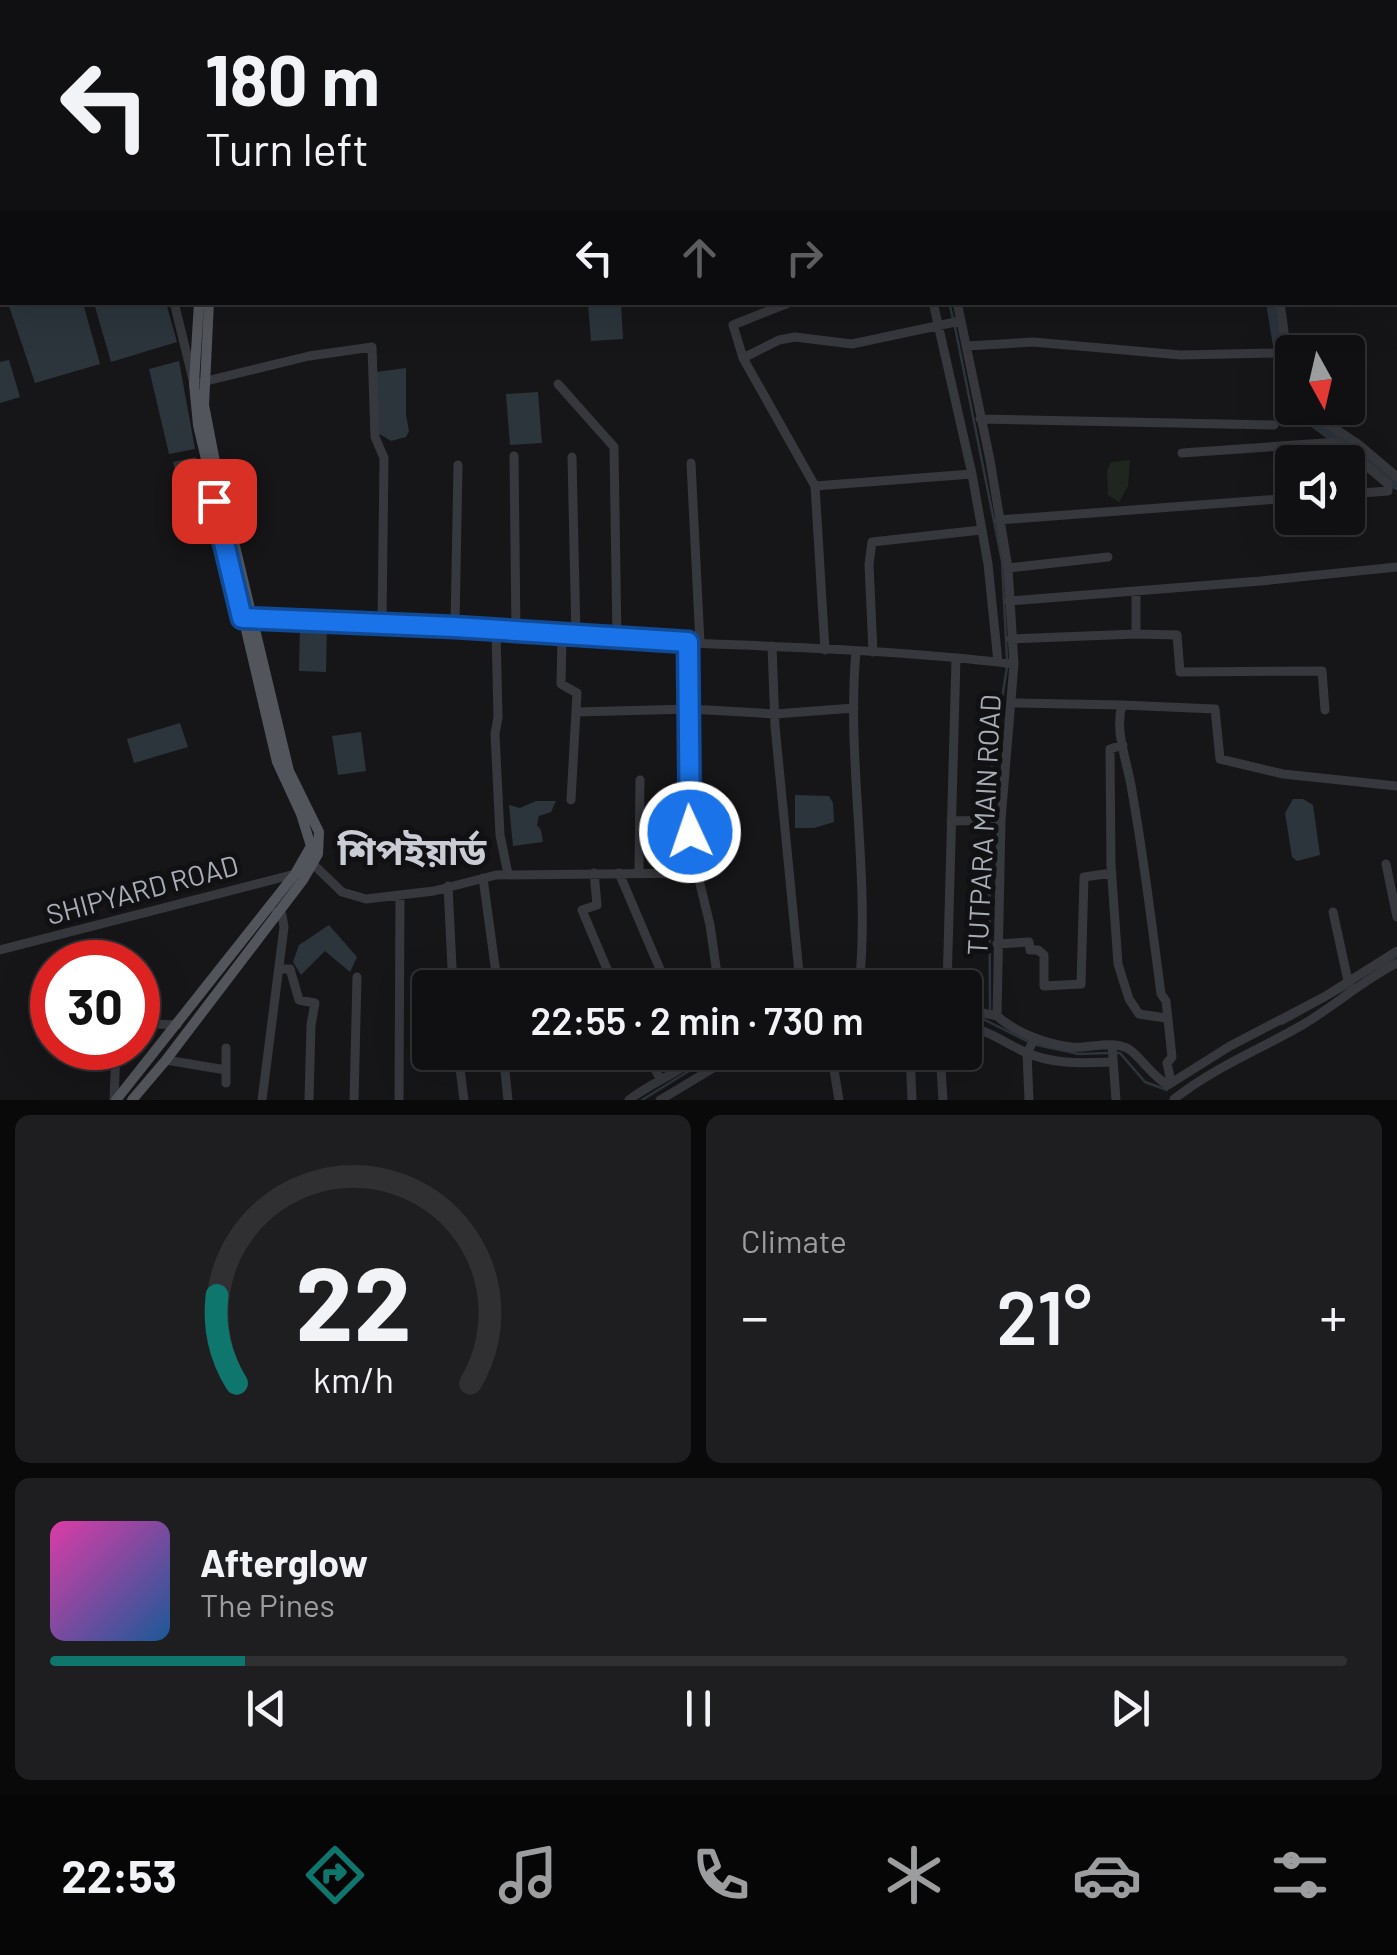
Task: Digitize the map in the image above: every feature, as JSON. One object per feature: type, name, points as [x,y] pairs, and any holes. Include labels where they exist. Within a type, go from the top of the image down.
[{"type":"main road","points":[[132,1100],[313,864],[320,844],[319,832],[289,771],[198,426],[199,305]]},
{"type":"main road","points":[[199,382],[209,305]]},
{"type":"main road","points":[[115,1100],[296,874],[310,846],[301,814],[277,762],[247,618]]},
{"type":"street","points":[[175,305],[199,382],[309,356],[372,348],[375,438],[384,458],[382,624]]},
{"type":"street","points":[[783,305],[733,325],[743,358],[815,486],[824,650]]},
{"type":"street","points":[[933,305],[972,474],[998,662]]},
{"type":"street","name":"TUTPARA MAIN ROAD","points":[[958,305],[1008,568],[1014,664],[1013,703],[993,820],[997,1016]]},
{"type":"street","points":[[1280,305],[1284,335]]},
{"type":"street","points":[[743,358],[779,340],[852,344],[960,320]]},
{"type":"street","points":[[967,346],[1032,342],[1181,355],[1275,354]]},
{"type":"street","points":[[558,384],[614,448],[617,640]]},
{"type":"street","points":[[980,419],[1274,425]]},
{"type":"street","points":[[1330,425],[1397,476]]},
{"type":"street","points":[[1295,445],[1342,445]]},
{"type":"street","points":[[1182,453],[1275,446]]},
{"type":"street","points":[[514,456],[516,633]]},
{"type":"street","points":[[572,457],[576,637]]},
{"type":"street","points":[[691,463],[700,643]]},
{"type":"street","points":[[455,627],[458,464]]},
{"type":"street","points":[[1365,465],[1388,484],[1388,491],[1365,493]]},
{"type":"street","points":[[815,486],[972,474]]},
{"type":"street","points":[[999,520],[1275,499]]},
{"type":"street","points":[[873,652],[868,564],[872,542],[982,530]]},
{"type":"street","points":[[1008,568],[1108,557]]},
{"type":"street","points":[[1008,600],[1397,566]]},
{"type":"street","points":[[1136,591],[1136,634]]},
{"type":"street","points":[[247,618],[873,652],[1014,664]]},
{"type":"street","points":[[496,632],[500,836],[508,874]]},
{"type":"street","points":[[562,636],[561,684],[577,693],[572,800]]},
{"type":"street","points":[[1012,639],[1177,636],[1180,672],[1322,671],[1324,710]]},
{"type":"street","points":[[688,642],[688,802],[696,873],[710,924],[716,970]]},
{"type":"street","points":[[772,646],[799,970]]},
{"type":"street","points":[[856,651],[854,708],[863,928],[860,970]]},
{"type":"street","points":[[947,970],[956,658]]},
{"type":"street","points":[[1013,703],[1215,709],[1220,760],[1283,774],[1397,786]]},
{"type":"street","points":[[1122,705],[1119,717],[1172,1058],[1167,1063],[1173,1099],[1208,1073],[1305,1023],[1397,963]]},
{"type":"street","points":[[576,712],[690,709],[776,714],[854,708]]},
{"type":"street","points":[[1123,746],[1110,749],[1118,964],[1129,999],[1143,1017],[1166,1018]]},
{"type":"street","points":[[638,874],[640,780]]},
{"type":"street","points":[[951,821],[993,820]]},
{"type":"street","points":[[313,864],[342,892],[366,899],[434,892],[508,874],[696,873]]},
{"type":"street","points":[[1386,864],[1397,917]]},
{"type":"street","points":[[594,873],[597,906],[582,910],[607,970]]},
{"type":"street","points":[[997,944],[1029,942],[1030,950],[1044,954],[1044,986],[1081,984],[1084,877],[1112,873]]},
{"type":"street","name":"SHIPYARD ROAD","points":[[0,950],[296,874]]},
{"type":"street","points":[[619,874],[660,970]]},
{"type":"street","points":[[482,878],[495,970]]},
{"type":"street","points":[[448,886],[453,970]]},
{"type":"street","points":[[399,1100],[400,896]]},
{"type":"street","points":[[262,1100],[284,927],[282,915],[276,912]]},
{"type":"street","points":[[1332,912],[1348,982]]},
{"type":"street","points":[[1170,1084],[1397,951]]},
{"type":"street","points":[[280,969],[290,970],[299,1000],[315,1003],[309,1100]]},
{"type":"street","points":[[354,1100],[357,978]]},
{"type":"street","points":[[982,1013],[997,1016],[1060,1064],[1129,1048],[1147,1071],[1170,1084]]},
{"type":"street","points":[[160,1025],[177,1025]]},
{"type":"street","points":[[982,1029],[1032,1044],[1113,1054]]},
{"type":"street","points":[[1029,1100],[1032,1044]]},
{"type":"street","points":[[226,1048],[226,1083]]},
{"type":"street","points":[[1113,1054],[1116,1100]]},
{"type":"street","points":[[166,1060],[226,1070]]},
{"type":"street","points":[[115,1100],[116,1070]]},
{"type":"street","points":[[460,1070],[464,1100]]},
{"type":"street","points":[[505,1070],[508,1100]]},
{"type":"street","points":[[656,1070],[660,1079]]},
{"type":"street","points":[[629,1100],[674,1070]]},
{"type":"street","points":[[660,1100],[710,1070]]},
{"type":"street","points":[[834,1070],[838,1100]]},
{"type":"street","points":[[911,1070],[912,1100]]},
{"type":"street","points":[[942,1070],[944,1100]]},
{"type":"shaded area","points":[[9,305],[84,305],[100,364],[35,383]]},
{"type":"shaded area","points":[[95,305],[167,305],[177,342],[111,362]]},
{"type":"shaded area","points":[[588,305],[621,305],[623,339],[591,341]]},
{"type":"shaded area","points":[[9,360],[20,397],[0,403],[0,362]]},
{"type":"shaded area","points":[[179,361],[195,449],[169,454],[149,369]]},
{"type":"shaded area","points":[[406,368],[409,431],[406,437],[391,441],[378,433],[376,372]]},
{"type":"shaded area","points":[[538,392],[542,443],[510,445],[506,394]]},
{"type":"shaded area","points":[[196,457],[207,516],[188,521],[173,462]]},
{"type":"shaded area","points":[[1130,460],[1128,486],[1119,502],[1108,495],[1107,471],[1111,462]]},
{"type":"shaded area","points":[[300,625],[327,625],[326,672],[299,671]]},
{"type":"shaded area","points":[[180,723],[188,747],[134,763],[127,739]]},
{"type":"shaded area","points":[[361,732],[366,771],[338,775],[332,736]]},
{"type":"shaded area","points":[[795,795],[829,796],[834,822],[795,828]]},
{"type":"shaded area","points":[[1293,799],[1313,805],[1320,855],[1297,861],[1292,857],[1285,813]]},
{"type":"shaded area","points":[[536,801],[556,801],[551,812],[539,816],[537,825],[543,842],[513,846],[509,805],[520,808]]},
{"type":"shaded area","points":[[329,925],[357,957],[350,972],[325,951],[301,975],[293,962],[299,945]]},
{"type":"waterway","points":[[950,305],[953,319]]},
{"type":"waterway","points":[[1272,305],[1277,335]]},
{"type":"waterway","points":[[955,327],[1002,561],[1007,659]]},
{"type":"waterway","points":[[1319,425],[1397,484]]},
{"type":"waterway","points":[[990,818],[992,761],[1007,667]]},
{"type":"waterway","points":[[989,826],[990,1009]]},
{"type":"waterway","points":[[1377,969],[1397,956]]},
{"type":"waterway","points":[[1282,1024],[1354,984]]},
{"type":"waterway","points":[[982,1019],[1029,1042]]},
{"type":"waterway","points":[[1037,1045],[1079,1054],[1108,1053]]},
{"type":"waterway","points":[[1116,1053],[1145,1082],[1167,1090]]},
{"type":"waterway","points":[[642,1100],[690,1070]]},
{"type":"district","name":"শিপইয়ার্ড","points":[[412,850]]},
{"type":"route","points":[[214,501],[242,618],[688,642],[690,832]]}]
